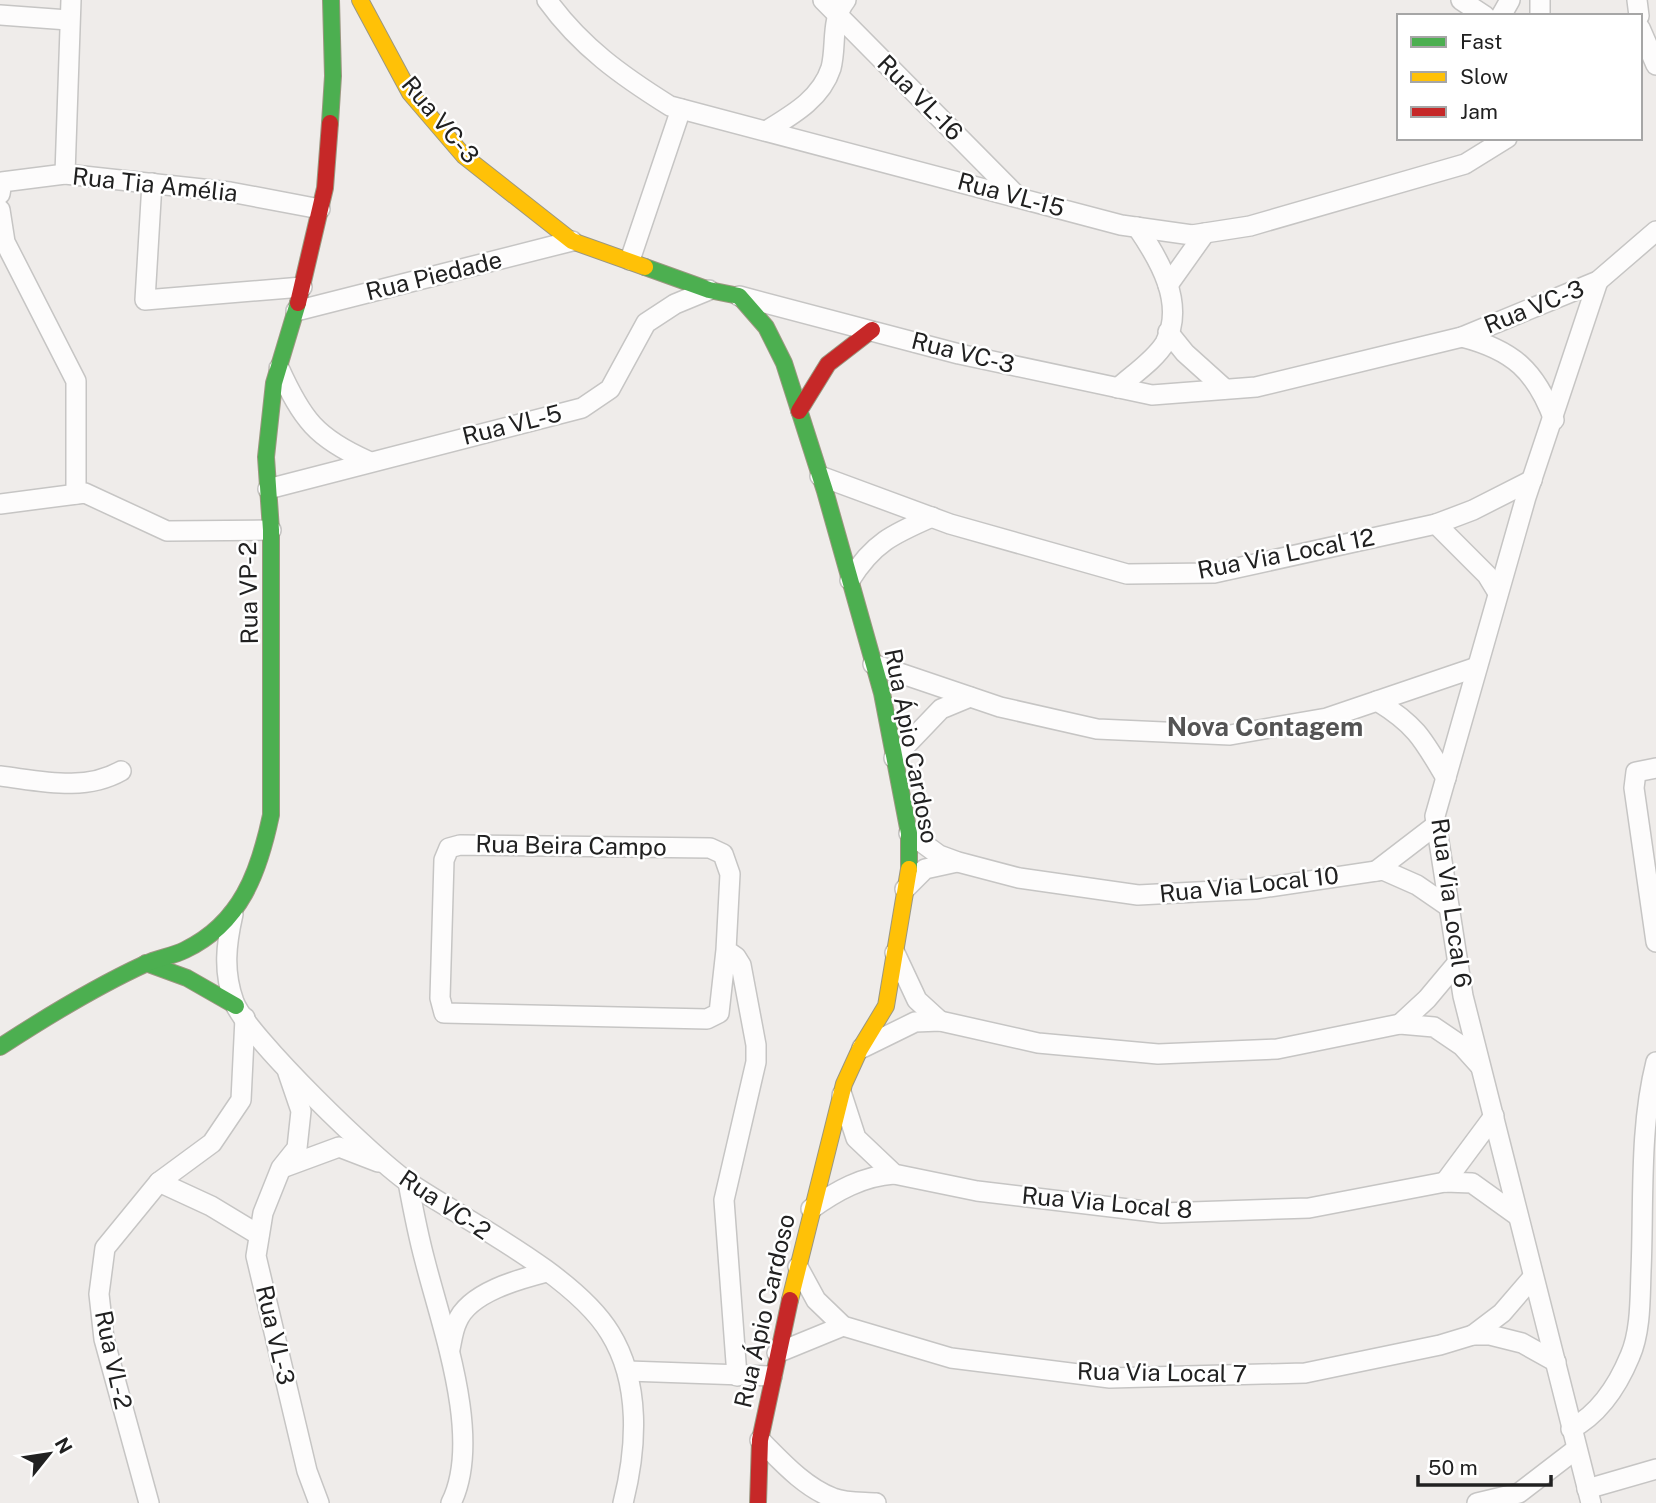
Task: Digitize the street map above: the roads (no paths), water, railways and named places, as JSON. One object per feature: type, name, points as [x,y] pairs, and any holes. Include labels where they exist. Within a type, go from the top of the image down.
[{"type":"street","points":[[65,174],[68,20],[71,0]]},
{"type":"street","name":"Rua VP-2","points":[[0,1047],[47,1017],[146,963],[185,950],[209,935],[233,914],[251,887],[271,815],[271,530],[266,457],[274,383],[296,311],[325,187],[333,76],[331,0]]},
{"type":"street","name":"Rua VC-3","points":[[360,0],[410,93],[464,156],[572,242],[630,260],[709,290],[959,354],[1152,395],[1256,387],[1462,337],[1598,281],[1656,231]]},
{"type":"street","name":"Rua VL-15","points":[[547,0],[574,34],[617,73],[670,106],[1137,228],[1192,235],[1250,226],[1465,164],[1504,140]]},
{"type":"street","name":"Rua VL-16","points":[[823,0],[842,8],[1017,196]]},
{"type":"street","points":[[1461,0],[1482,14]]},
{"type":"street","points":[[766,131],[816,95],[831,68],[842,8]]},
{"type":"street","points":[[0,15],[68,20]]},
{"type":"street","points":[[1642,33],[1656,65]]},
{"type":"street","points":[[630,260],[681,109]]},
{"type":"street","name":"Rua Tia Amélia","points":[[0,194],[2,182],[65,174],[230,192],[320,209]]},
{"type":"street","points":[[152,183],[145,300],[302,287]]},
{"type":"street","points":[[0,211],[5,242],[76,382],[76,494]]},
{"type":"street","points":[[1118,388],[1164,344],[1172,321],[1168,285],[1154,252],[1137,228]]},
{"type":"street","points":[[1168,285],[1205,233]]},
{"type":"street","name":"Rua Piedade","points":[[296,311],[572,242]]},
{"type":"street","name":"Rua Via Local 6","points":[[1589,1496],[1463,996],[1435,816],[1532,480],[1598,281]]},
{"type":"street","name":"Rua VL-5","points":[[268,489],[582,408],[610,389],[646,323],[675,304],[709,290]]},
{"type":"street","name":"Rua Ápio Cardoso","points":[[738,296],[766,327],[784,363],[820,476],[873,664],[909,833],[910,863],[886,1006],[860,1049],[842,1094],[811,1209],[777,1353],[760,1440],[758,1503]]},
{"type":"street","points":[[799,411],[813,382],[834,355],[872,330]]},
{"type":"street","points":[[1168,332],[1185,353],[1225,390]]},
{"type":"street","points":[[1462,337],[1488,344],[1511,356],[1538,385],[1554,420]]},
{"type":"street","points":[[279,368],[296,405],[321,436],[369,461]]},
{"type":"street","name":"Rua Via Local 12","points":[[820,476],[932,517],[1127,574],[1214,573],[1436,524],[1473,510],[1532,480]]},
{"type":"street","points":[[0,504],[85,493],[167,531],[271,530]]},
{"type":"street","points":[[850,580],[866,554],[892,534],[932,517]]},
{"type":"street","points":[[1436,524],[1479,567],[1499,593]]},
{"type":"street","points":[[873,664],[1000,707],[1097,729],[1230,735],[1327,718],[1477,667]]},
{"type":"street","points":[[894,758],[941,709],[970,697]]},
{"type":"street","points":[[1377,701],[1405,718],[1420,734],[1446,778]]},
{"type":"street","points":[[1656,768],[1636,772],[1633,788],[1656,943]]},
{"type":"street","points":[[0,776],[66,784],[103,781],[121,771]]},
{"type":"street","name":"Rua Via Local 10","points":[[1376,871],[1436,825]]},
{"type":"street","name":"Rua Via Local 10","points":[[909,833],[939,855],[958,862],[1019,878],[1138,895],[1255,889],[1383,870],[1418,885],[1449,907]]},
{"type":"street","name":"Rua Beira Campo","points":[[460,845],[710,848],[723,854],[730,874],[726,950],[719,1013],[707,1018],[444,1013],[439,998],[444,860],[449,848],[460,845]]},
{"type":"street","name":"Rua Via Local 10","points":[[903,893],[912,879],[925,869],[941,863],[958,862]]},
{"type":"street","name":"Rua VC-2","points":[[233,914],[225,949],[227,978],[240,1012],[286,1068],[389,1167],[547,1272],[579,1297],[610,1331],[628,1371],[634,1431],[623,1503]]},
{"type":"street","points":[[726,950],[736,957],[741,965],[756,1045],[756,1062],[724,1200],[737,1376]]},
{"type":"street","points":[[894,952],[917,1000],[940,1021]]},
{"type":"street","points":[[1400,1024],[1427,999],[1458,962]]},
{"type":"street","points":[[146,963],[187,978],[240,1012]]},
{"type":"street","name":"Rua VL-2","points":[[149,1503],[104,1339],[99,1294],[105,1248],[159,1182],[212,1143],[241,1100],[240,1012]]},
{"type":"street","points":[[860,1049],[915,1022],[940,1021],[1038,1044],[1158,1054],[1277,1049],[1400,1024],[1434,1027],[1462,1046],[1483,1070]]},
{"type":"street","points":[[1571,1429],[1588,1420],[1611,1392],[1631,1354],[1640,1304],[1647,1120],[1656,1062]]},
{"type":"street","name":"Rua VL-3","points":[[286,1068],[301,1111],[297,1148],[281,1168],[263,1213],[256,1256],[307,1471],[319,1503]]},
{"type":"street","points":[[842,1094],[856,1138],[894,1174]]},
{"type":"street","points":[[1445,1182],[1494,1116]]},
{"type":"street","points":[[281,1168],[340,1147],[389,1167]]},
{"type":"street","name":"Rua Via Local 8","points":[[811,1209],[833,1194],[874,1176],[894,1174],[977,1191],[1162,1213],[1309,1208],[1445,1182],[1472,1183],[1518,1216]]},
{"type":"street","points":[[159,1182],[211,1206],[259,1236]]},
{"type":"street","points":[[408,1182],[458,1387],[462,1464],[460,1485],[451,1503]]},
{"type":"street","name":"Rua Via Local 7","points":[[798,1267],[817,1300],[843,1326],[951,1358],[1110,1378],[1305,1373],[1440,1345],[1473,1335],[1490,1335],[1522,1343],[1556,1362]]},
{"type":"street","points":[[449,1353],[458,1319],[471,1305],[502,1284],[547,1272]]},
{"type":"street","name":"Rua Via Local 7","points":[[1473,1335],[1502,1313],[1533,1277]]},
{"type":"street","points":[[777,1353],[843,1326]]},
{"type":"street","points":[[628,1371],[772,1376]]},
{"type":"street","points":[[760,1440],[796,1474],[832,1501],[876,1503]]},
{"type":"street","points":[[1477,1503],[1519,1493],[1576,1450]]},
{"type":"street","points":[[1589,1496],[1656,1469]]},
{"type":"district","name":"Nova Contagem","points":[[1265,727]]}]
